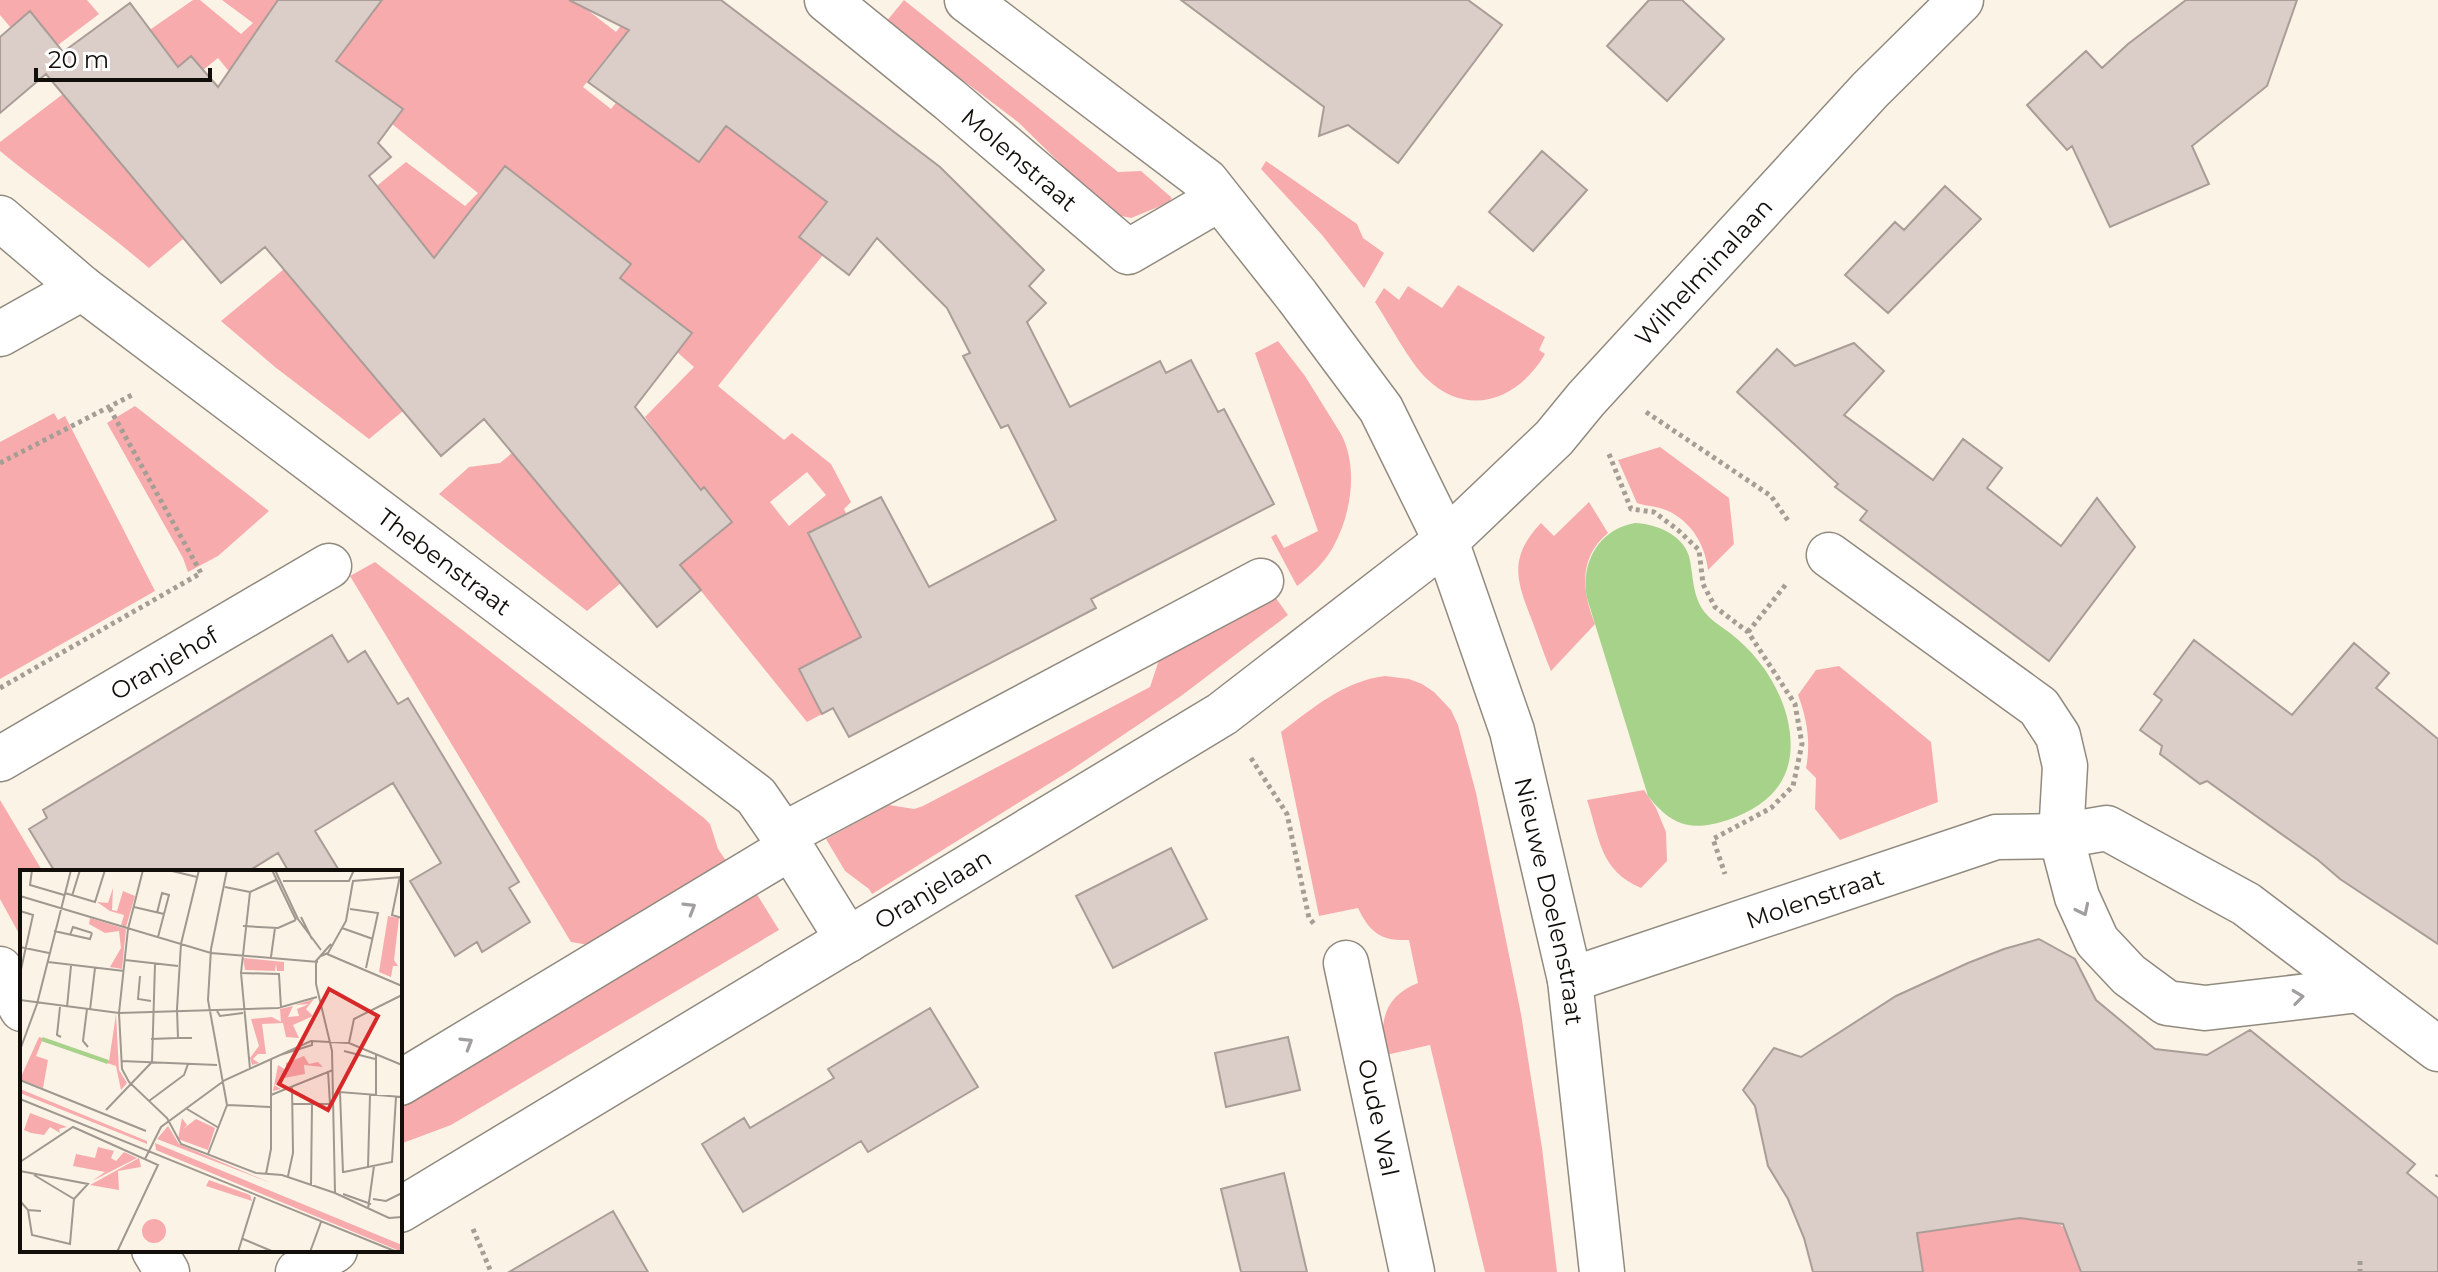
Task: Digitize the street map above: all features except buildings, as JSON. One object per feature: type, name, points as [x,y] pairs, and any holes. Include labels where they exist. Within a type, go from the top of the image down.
[{"type":"street","name":"Molenstraat","points":[[827,0],[991,134],[1128,252],[1219,199]]},
{"type":"street","points":[[967,0],[1206,181],[1381,409],[1446,541]]},
{"type":"street","name":"Wilhelminalaan","points":[[1446,541],[1554,438],[1870,90],[1961,0]]},
{"type":"street","name":"Thebenstraat","points":[[0,218],[82,288],[756,796],[848,940]]},
{"type":"street","points":[[0,334],[82,288]]},
{"type":"street","name":"Oranjelaan","points":[[402,1209],[1222,714],[1446,541]]},
{"type":"street","name":"Nieuwe Doelenstraat","points":[[1446,541],[1512,731],[1570,980],[1602,1272]]},
{"type":"street","points":[[1820,554],[2039,707],[2058,736],[2065,766],[2061,836],[2077,897],[2097,941],[2129,975],[2167,1003],[2205,1008],[2359,990]]},
{"type":"street","name":"Oranjehof","points":[[0,759],[329,566]]},
{"type":"street","points":[[402,1082],[786,841],[1261,581]]},
{"type":"street","name":"Molenstraat","points":[[1570,980],[1996,837],[2061,836],[2107,828],[2246,904],[2438,1049]]},
{"type":"street","name":"Oude Wal","points":[[1346,963],[1412,1272]]},
{"type":"street","points":[[0,969],[20,1005]]},
{"type":"street","points":[[155,1252],[167,1272]]},
{"type":"street","points":[[298,1272],[332,1252]]},
{"type":"path","points":[[0,463],[138,392],[174,357]]},
{"type":"path","points":[[1602,382],[1771,496],[1820,554],[1748,632]]},
{"type":"path","points":[[0,688],[201,573],[109,407]]},
{"type":"path","points":[[1568,420],[1609,454],[1631,509],[1654,512],[1699,550],[1703,584],[1715,607],[1748,632],[1795,704],[1802,744],[1793,786],[1771,808],[1713,839],[1741,921]]},
{"type":"path","points":[[1222,714],[1287,814],[1309,918],[1346,963]]},
{"type":"path","points":[[2360,1261],[2360,1272]]},
{"type":"shaded area","points":[[0,0],[87,0],[99,14],[58,45],[66,55],[30,12],[11,28],[0,15]]},
{"type":"shaded area","points":[[193,0],[200,0],[241,34],[253,23],[222,0],[349,0],[370,16],[382,0],[569,0],[616,32],[633,10],[653,24],[642,38],[663,54],[655,65],[687,90],[690,87],[712,103],[679,146],[700,161],[726,126],[763,153],[777,134],[792,145],[779,162],[828,200],[799,237],[823,255],[718,386],[784,440],[792,433],[831,464],[851,502],[844,509],[870,558],[831,579],[862,639],[870,635],[876,647],[863,654],[855,640],[799,669],[822,714],[807,722],[680,565],[732,521],[704,488],[672,513],[668,509],[649,525],[629,501],[648,484],[625,456],[655,431],[645,417],[694,367],[677,352],[691,332],[637,291],[622,310],[606,295],[631,264],[604,243],[580,275],[572,269],[556,283],[610,322],[613,329],[606,342],[554,386],[510,396],[485,418],[446,371],[463,356],[477,371],[507,345],[496,332],[516,315],[501,297],[482,313],[477,310],[428,351],[337,243],[335,225],[340,216],[406,162],[465,206],[478,193],[392,124],[402,109],[342,65],[327,85],[338,94],[333,108],[366,131],[322,169],[345,196],[276,248],[266,246],[245,220],[296,177],[258,131],[225,158],[248,185],[228,201],[166,127],[232,75],[218,58],[203,70],[191,56],[159,83],[171,98],[153,112],[119,70],[105,81],[93,69]],"holes":[[[612,50],[640,72],[611,109],[583,87]],[[300,71],[321,95],[294,117],[274,93]],[[410,229],[435,259],[402,285],[378,256]],[[807,472],[826,495],[789,526],[770,502]]]},
{"type":"shaded area","points":[[904,0],[1118,172],[1141,171],[1172,198],[1168,203],[1131,218],[1112,214],[1018,122],[886,22]]},
{"type":"shaded area","points":[[63,94],[183,239],[149,268],[0,151],[0,142]]},
{"type":"shaded area","points":[[1266,161],[1357,224],[1363,238],[1384,253],[1364,288],[1322,235],[1261,169]]},
{"type":"shaded area","points":[[284,269],[403,411],[369,439],[221,321]]},
{"type":"shaded area","points":[[1458,285],[1545,337],[1539,350],[1545,354],[1534,370],[1522,383],[1492,398],[1476,401],[1460,398],[1443,391],[1427,379],[1375,302],[1384,288],[1399,300],[1408,286],[1442,308]]},
{"type":"shaded area","points":[[1278,341],[1305,376],[1341,434],[1350,462],[1348,507],[1339,536],[1325,560],[1297,586],[1271,537],[1276,534],[1284,548],[1318,531],[1255,353]]},
{"type":"shaded area","points":[[135,406],[269,511],[218,556],[188,572],[107,423]]},
{"type":"shaded area","points":[[54,413],[58,420],[65,416],[155,591],[0,679],[0,442]]},
{"type":"shaded area","points":[[1660,447],[1729,498],[1734,544],[1708,570],[1699,541],[1688,525],[1672,513],[1637,503],[1618,460]]},
{"type":"shaded area","points":[[512,453],[621,583],[587,611],[439,494],[469,467],[500,463]]},
{"type":"shaded area","points":[[1589,502],[1608,533],[1591,553],[1585,576],[1587,599],[1595,624],[1551,671],[1523,595],[1519,560],[1530,536],[1541,523],[1554,536]]},
{"type":"shaded area","points":[[1635,523],[1659,528],[1674,536],[1686,548],[1695,592],[1702,608],[1758,660],[1778,692],[1787,717],[1790,753],[1781,782],[1760,804],[1715,824],[1683,824],[1665,814],[1648,796],[1587,598],[1586,572],[1595,550],[1611,532]]},
{"type":"shaded area","points":[[375,562],[704,818],[710,824],[718,849],[729,865],[595,946],[571,942],[350,576]]},
{"type":"shaded area","points":[[1273,594],[1288,615],[1181,696],[1071,770],[872,894],[845,871],[826,839],[889,805],[914,809],[923,806],[1150,687],[1161,654]]},
{"type":"shaded area","points":[[1839,666],[1931,742],[1938,802],[1840,840],[1815,809],[1816,778],[1806,768],[1807,731],[1798,695],[1816,670]]},
{"type":"shaded area","points":[[1385,676],[1409,679],[1434,692],[1451,710],[1458,725],[1476,793],[1521,1014],[1557,1272],[1485,1272],[1430,1045],[1386,1055],[1383,1031],[1387,1011],[1398,995],[1418,983],[1409,940],[1391,939],[1378,934],[1367,924],[1358,908],[1319,916],[1281,732],[1317,705],[1356,683]]},
{"type":"shaded area","points":[[1644,790],[1666,832],[1667,861],[1641,888],[1627,881],[1609,862],[1587,800]]},
{"type":"shaded area","points":[[0,800],[42,870],[20,870],[20,935],[0,899]]},
{"type":"shaded area","points":[[753,888],[779,930],[451,1125],[402,1143],[402,1102]]},
{"type":"shaded area","points":[[2020,1218],[2049,1218],[2065,1228],[2081,1272],[1923,1272],[1912,1232]]}]
